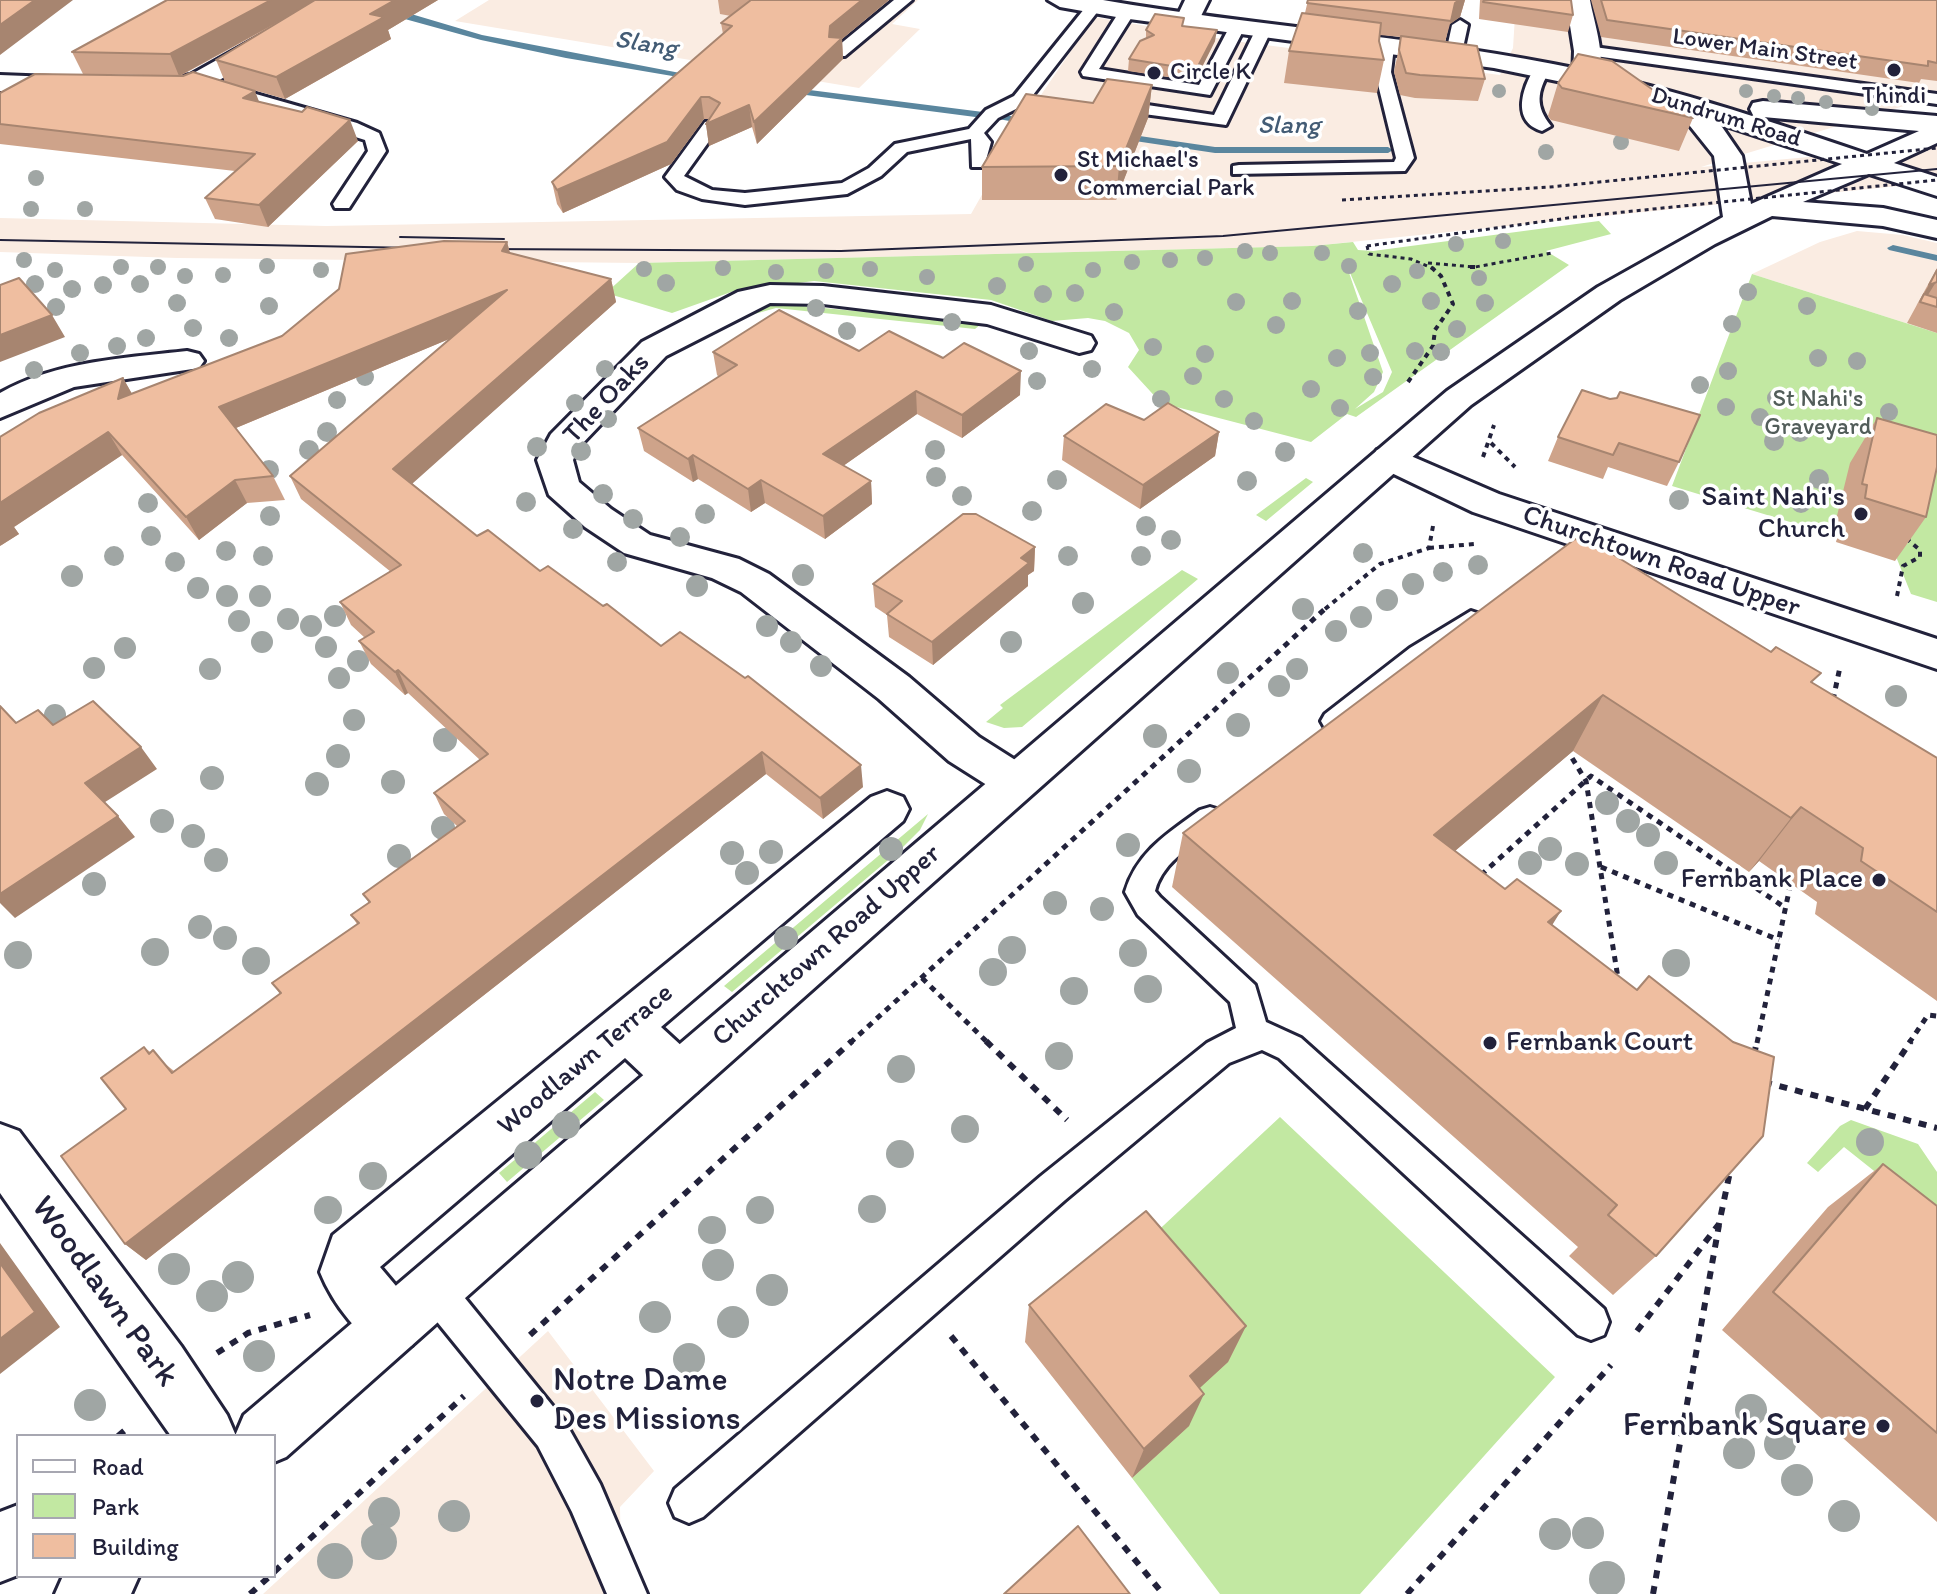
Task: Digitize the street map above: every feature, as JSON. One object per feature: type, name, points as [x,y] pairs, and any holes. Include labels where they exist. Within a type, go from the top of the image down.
[{"type":"main road","name":"Dundrum Road","points":[[1060,0],[1127,12],[1192,10],[1237,27],[1542,70],[1586,79],[1685,104],[1937,187]]},
{"type":"main road","points":[[1578,0],[1587,51],[1586,79]]},
{"type":"main road","points":[[0,83],[167,88],[197,82],[338,2]]},
{"type":"main road","points":[[1685,104],[1937,124]]},
{"type":"main road","points":[[1685,104],[1722,141],[1751,216],[1883,217],[1937,229]]},
{"type":"main road","name":"Churchtown Road Upper","points":[[267,1434],[1459,398],[1551,330],[1628,280],[1751,216],[1937,133]]},
{"type":"main road","name":"The Oaks","points":[[1016,782],[964,749],[884,680],[755,583],[725,568],[661,553],[625,538],[562,487],[555,460],[563,442],[654,349],[749,299],[770,294],[823,295],[991,315],[1079,343]]},
{"type":"main road","points":[[0,407],[28,391],[66,379],[187,361]]},
{"type":"main road","name":"Churchtown Road Upper","points":[[1390,458],[1486,503],[1937,654]]},
{"type":"main road","name":"Woodlawn Terrace","points":[[392,1325],[348,1272],[353,1254],[887,809]]},
{"type":"main road","points":[[625,1026],[679,1076]]},
{"type":"main road","name":"Woodlawn Park","points":[[0,1149],[160,1367],[205,1434]]},
{"type":"main road","points":[[0,1551],[16,1538]]},
{"type":"lane","points":[[839,53],[904,0]]},
{"type":"lane","points":[[711,126],[674,177],[683,186],[709,195],[745,199],[847,188],[875,172],[901,148],[975,133],[992,114],[1020,100],[1094,6]]},
{"type":"lane","points":[[1127,12],[1089,72],[1204,91],[1215,56],[1237,27]]},
{"type":"lane","points":[[863,55],[895,29],[891,22],[881,20]]},
{"type":"lane","points":[[1453,57],[1460,25]]},
{"type":"lane","points":[[1098,103],[1220,121],[1263,31]]},
{"type":"lane","points":[[1110,40],[1131,43]]},
{"type":"lane","points":[[1239,170],[1399,167],[1405,158],[1383,72],[1386,47]]},
{"type":"lane","name":"Lower Main Street","points":[[1587,51],[1929,98]]},
{"type":"lane","points":[[1542,70],[1529,94],[1532,113],[1542,126]]},
{"type":"lane","points":[[197,82],[351,127],[373,137],[377,151],[342,204]]},
{"type":"lane","points":[[975,133],[982,142],[978,163]]},
{"type":"lane","points":[[1309,740],[1419,655],[1492,606]]},
{"type":"lane","points":[[1226,806],[1157,860],[1142,876],[1140,892],[1149,906],[1244,995],[1254,1036]]},
{"type":"lane","points":[[689,1503],[1099,1151],[1218,1053],[1254,1036],[1264,1035],[1290,1048],[1591,1322]]},
{"type":"lane","points":[[434,1289],[551,1433],[586,1498],[627,1594]]},
{"type":"path","points":[[1342,200],[1550,187],[1937,148]]},
{"type":"path","points":[[1552,253],[1523,261],[1475,267],[1369,254],[1367,246],[1575,217],[1937,180]]},
{"type":"path","points":[[1408,382],[1433,346],[1435,330],[1453,304],[1449,283],[1427,263]]},
{"type":"path","points":[[1486,452],[1494,425]]},
{"type":"path","points":[[276,1570],[1345,591],[1380,564],[1429,548],[1436,515]]},
{"type":"path","points":[[1897,597],[1903,566],[1920,557],[1920,550],[1908,540],[1909,531]]},
{"type":"path","points":[[1833,702],[1847,625]]},
{"type":"path","points":[[1565,746],[1586,781],[1619,988]]},
{"type":"path","points":[[1469,886],[1591,776],[1784,907]]},
{"type":"path","points":[[1753,1063],[1795,864]]},
{"type":"path","points":[[1600,867],[1779,940]]},
{"type":"path","points":[[922,978],[1099,1151]]},
{"type":"path","points":[[1865,1109],[1928,1015],[1937,1016]]},
{"type":"path","points":[[1749,1079],[1937,1128]]},
{"type":"path","points":[[1653,1594],[1734,1151]]},
{"type":"path","points":[[1633,1335],[1719,1224]]},
{"type":"path","points":[[922,1302],[1163,1594]]},
{"type":"path","points":[[1407,1594],[1614,1360]]},
{"type":"path","points":[[250,1594],[268,1578]]},
{"type":"shaded area","points":[[489,0],[918,0],[892,24],[920,29],[859,88],[455,21]]},
{"type":"shaded area","points":[[1516,0],[1937,55],[1937,96],[1701,167],[1937,145],[1937,182],[1312,246],[639,263],[177,258],[0,252],[0,218],[326,226],[971,214],[1026,117],[1094,17],[1234,41],[1500,75],[1513,48]]},
{"type":"shaded area","points":[[1857,231],[1903,235],[1937,243],[1937,333],[1752,274],[1820,242]]},
{"type":"shaded area","name":"Notre Dame Des Missions","points":[[548,1331],[654,1471],[620,1507],[621,1563],[642,1594],[263,1594]]},
{"type":"green space","points":[[1599,221],[1611,234],[1546,251],[1569,265],[1356,417],[1347,414],[1311,442],[1161,403],[1128,367],[1139,350],[1129,333],[1105,321],[1088,318],[1052,321],[991,300],[814,281],[734,291],[672,313],[606,293],[639,263],[1312,246],[1353,242],[1358,250],[1373,251]],"holes":[[[1345,261],[1392,372],[1383,392],[1355,409],[1374,392],[1383,372]]]},
{"type":"green space","name":"St Nahi's Graveyard","points":[[1752,274],[1937,333],[1937,602],[1911,594],[1895,554],[1672,486]]},
{"type":"green space","points":[[770,303],[980,325],[975,329],[776,308],[751,315],[692,343],[687,340]]},
{"type":"green space","points":[[1306,478],[1313,482],[1266,521],[1256,515]]},
{"type":"green space","points":[[1182,570],[1198,579],[1022,727],[1004,728],[986,722],[1003,708],[1000,705]]},
{"type":"green space","points":[[928,814],[920,830],[900,850],[732,992],[724,986]]},
{"type":"green space","points":[[595,1092],[604,1100],[507,1182],[499,1173]]},
{"type":"green space","points":[[1280,1117],[1555,1377],[1360,1594],[1220,1594],[1132,1478],[1188,1426],[1135,1252]]},
{"type":"green space","points":[[1851,1120],[1918,1144],[1937,1172],[1937,1221],[1844,1147],[1818,1172],[1807,1163],[1840,1126]]},
{"type":"building","points":[[0,0],[35,0],[0,25]]},
{"type":"building","points":[[167,0],[271,0],[170,54],[72,52]]},
{"type":"building","points":[[315,0],[395,0],[370,14],[384,17],[276,77],[216,60]]},
{"type":"building","points":[[751,0],[862,0],[830,26],[829,37],[842,38],[754,122],[749,105],[706,124],[720,103],[709,97],[701,97],[667,142],[557,190],[552,182],[732,26],[721,23]]},
{"type":"building","points":[[1308,0],[1459,0],[1455,3],[1451,21],[1307,3]]},
{"type":"building","points":[[1571,0],[1573,15],[1483,2]]},
{"type":"building","points":[[1601,0],[1937,0],[1937,63],[1928,61],[1928,66],[1607,20]]},
{"type":"building","points":[[1302,13],[1381,23],[1379,41],[1384,60],[1289,51]]},
{"type":"building","points":[[1155,14],[1184,18],[1182,26],[1217,30],[1196,70],[1129,59],[1140,41],[1154,35],[1146,30]]},
{"type":"building","points":[[1401,36],[1477,46],[1485,79],[1406,73],[1399,50]]},
{"type":"building","points":[[1578,54],[1612,61],[1693,118],[1562,88],[1558,83]]},
{"type":"building","points":[[193,72],[255,91],[243,98],[302,112],[307,107],[350,120],[259,205],[205,198],[255,154],[0,124],[0,93],[35,74],[183,76]]},
{"type":"building","points":[[1107,79],[1152,85],[1119,166],[982,167],[1026,94],[1093,103]]},
{"type":"building","points":[[444,241],[507,242],[502,251],[611,279],[393,469],[477,536],[488,530],[540,571],[548,566],[603,606],[607,604],[661,646],[680,632],[745,678],[748,676],[861,765],[820,798],[762,752],[125,1244],[61,1156],[126,1109],[101,1078],[144,1047],[149,1054],[153,1050],[172,1073],[281,993],[272,983],[359,923],[351,915],[370,902],[363,894],[465,821],[434,793],[488,754],[398,670],[395,672],[359,641],[374,632],[340,602],[401,565],[290,476],[507,290],[219,407],[273,476],[235,480],[186,517],[108,432],[0,503],[0,437],[39,413],[123,378],[118,399],[282,336],[339,289],[346,254]]},
{"type":"building","points":[[1937,270],[1937,282],[1929,285]]},
{"type":"building","points":[[19,278],[52,315],[0,335],[0,285]]},
{"type":"building","points":[[1924,294],[1937,298],[1937,307],[1920,302]]},
{"type":"building","points":[[779,310],[859,351],[889,331],[943,358],[964,343],[1021,371],[962,415],[916,391],[823,454],[871,481],[823,516],[761,480],[748,489],[693,455],[688,459],[638,428],[737,365],[713,352]]},
{"type":"building","points":[[1582,390],[1610,399],[1617,398],[1620,392],[1700,415],[1679,462],[1619,443],[1613,455],[1558,437]]},
{"type":"building","points":[[1168,403],[1219,432],[1143,485],[1064,436],[1106,404],[1144,420]]},
{"type":"building","points":[[1877,418],[1937,435],[1937,467],[1926,517],[1865,498],[1867,485],[1862,484]]},
{"type":"building","points":[[963,514],[976,514],[1035,547],[1021,558],[1029,563],[932,642],[887,614],[902,601],[873,584]]},
{"type":"building","points":[[1575,539],[1593,542],[1771,652],[1776,647],[1821,673],[1811,682],[1937,758],[1937,912],[1861,861],[1863,848],[1801,807],[1791,818],[1603,695],[1434,835],[1505,889],[1517,879],[1561,911],[1548,922],[1637,990],[1649,976],[1733,1042],[1774,1057],[1763,1136],[1656,1256],[1608,1215],[1617,1205],[1183,833]]},
{"type":"building","points":[[93,701],[141,747],[85,783],[118,816],[0,894],[0,706],[16,723],[38,710],[53,725]]},
{"type":"building","points":[[1883,1164],[1937,1206],[1937,1433],[1773,1292]]},
{"type":"building","points":[[1146,1211],[1246,1326],[1190,1376],[1204,1394],[1144,1449],[1029,1305]]},
{"type":"building","points":[[0,1263],[35,1312],[0,1339]]},
{"type":"building","points":[[1078,1526],[1130,1594],[1004,1594]]},
{"type":"waterway","name":"Slang","points":[[355,0],[481,37],[696,77]]},
{"type":"waterway","name":"Slang","points":[[786,90],[983,115]]},
{"type":"waterway","name":"Slang","points":[[1001,117],[1033,122]]},
{"type":"waterway","name":"Slang","points":[[1119,136],[1215,150],[1388,150]]},
{"type":"waterway","name":"Slang","points":[[1893,248],[1937,258]]},
{"type":"tram line","points":[[488,249],[841,251],[1223,236],[1937,169]]},
{"type":"tram line","points":[[400,237],[504,239]]},
{"type":"tram line","points":[[0,240],[416,248]]},
{"type":"place","name":"Thindi","points":[[1894,70]]},
{"type":"place","name":"Circle K","points":[[1154,73]]},
{"type":"place","name":"St Michael's Commercial Park","points":[[1061,175]]},
{"type":"place","name":"Saint Nahi's Church","points":[[1861,514]]},
{"type":"place","name":"Fernbank Place","points":[[1879,880]]},
{"type":"place","name":"Fernbank Court","points":[[1490,1043]]},
{"type":"place","name":"Notre Dame Des Missions","points":[[537,1401]]},
{"type":"place","name":"Fernbank Square","points":[[1883,1426]]}]
